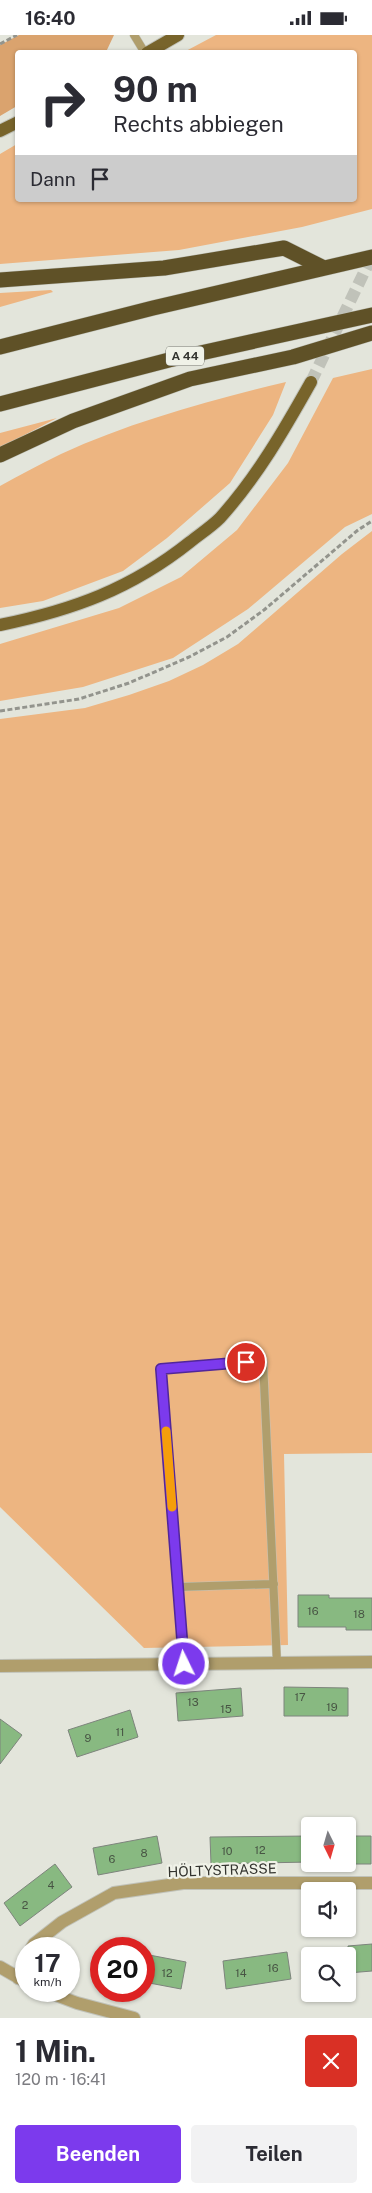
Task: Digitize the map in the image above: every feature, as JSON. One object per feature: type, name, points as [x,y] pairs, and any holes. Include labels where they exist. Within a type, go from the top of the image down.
[{"type":"highway","points":[[0,280],[164,268],[284,248],[324,268]]},
{"type":"highway","points":[[0,347],[153,308],[372,257]]},
{"type":"highway","name":"A 44","points":[[0,404],[169,360],[372,315]]},
{"type":"highway","points":[[0,455],[73,421],[190,379],[293,357],[372,333]]},
{"type":"main road","points":[[151,50],[178,35]]},
{"type":"main road","points":[[0,131],[15,124]]},
{"type":"main road","points":[[0,625],[42,616],[90,600],[138,579],[181,549],[218,519],[251,481],[277,443],[311,382]]},
{"type":"street","points":[[0,1666],[372,1662]]},
{"type":"street","name":"HÖLTYSTRASSE","points":[[43,1937],[62,1922],[114,1893],[183,1883],[372,1883]]},
{"type":"street","points":[[0,1967],[15,1976]]},
{"type":"street","points":[[74,2002],[134,2018]]},
{"type":"lane","points":[[134,35],[144,50]]},
{"type":"lane","points":[[184,1664],[161,1369],[263,1361],[277,1663]]},
{"type":"lane","points":[[178,1587],[274,1584]]},
{"type":"path","points":[[0,43],[18,35]]},
{"type":"path","points":[[0,711],[79,699],[129,683],[196,653],[226,637],[264,609],[323,558],[372,521]]},
{"type":"shaded area","points":[[19,35],[114,35],[107,50],[15,50],[15,107],[0,116],[0,45]]},
{"type":"shaded area","points":[[216,35],[372,35],[372,209],[302,227],[179,250],[0,264],[0,154],[15,145],[15,202],[357,202],[357,50],[188,50]]},
{"type":"shaded area","points":[[51,290],[53,292],[0,307],[0,293]]},
{"type":"shaded area","points":[[372,369],[372,514],[345,527],[248,609],[173,658],[83,687],[0,701],[0,644],[119,608],[181,577],[237,530],[288,463],[333,378]]},
{"type":"shaded area","points":[[286,382],[273,415],[230,483],[167,538],[123,571],[43,601],[0,608],[0,486],[61,454],[115,432],[200,404]]},
{"type":"shaded area","points":[[57,418],[0,448],[0,433]]},
{"type":"shaded area","points":[[372,531],[372,1453],[284,1454],[288,1645],[144,1648],[0,1507],[0,719],[85,708],[169,681],[203,665],[238,644],[342,554]]},
{"type":"building","points":[[298,1595],[329,1595],[329,1598],[372,1598],[372,1630],[346,1630],[346,1627],[298,1627]]},
{"type":"building","points":[[284,1687],[348,1688],[348,1716],[284,1716]]},
{"type":"building","points":[[241,1688],[243,1716],[178,1721],[176,1693]]},
{"type":"building","points":[[130,1710],[138,1737],[77,1757],[68,1730]]},
{"type":"building","points":[[0,1719],[22,1735],[0,1764]]},
{"type":"building","points":[[157,1836],[162,1863],[98,1875],[93,1848]]},
{"type":"building","points":[[301,1836],[301,1862],[211,1864],[210,1837]]},
{"type":"building","points":[[356,1836],[371,1836],[371,1864],[356,1864]]},
{"type":"building","points":[[55,1864],[72,1887],[20,1926],[4,1903]]},
{"type":"building","points":[[372,1944],[372,1971],[356,1972],[356,1947],[348,1946]]},
{"type":"building","points":[[287,1952],[291,1979],[226,1989],[223,1961]]},
{"type":"building","points":[[155,1956],[186,1962],[181,1989],[155,1984]]},
{"type":"tunnel","points":[[311,382],[372,256]]},
{"type":"slow traffic","points":[[166,1431],[172,1507]]},
{"type":"route","points":[[184,1664],[161,1369],[246,1362]]}]
